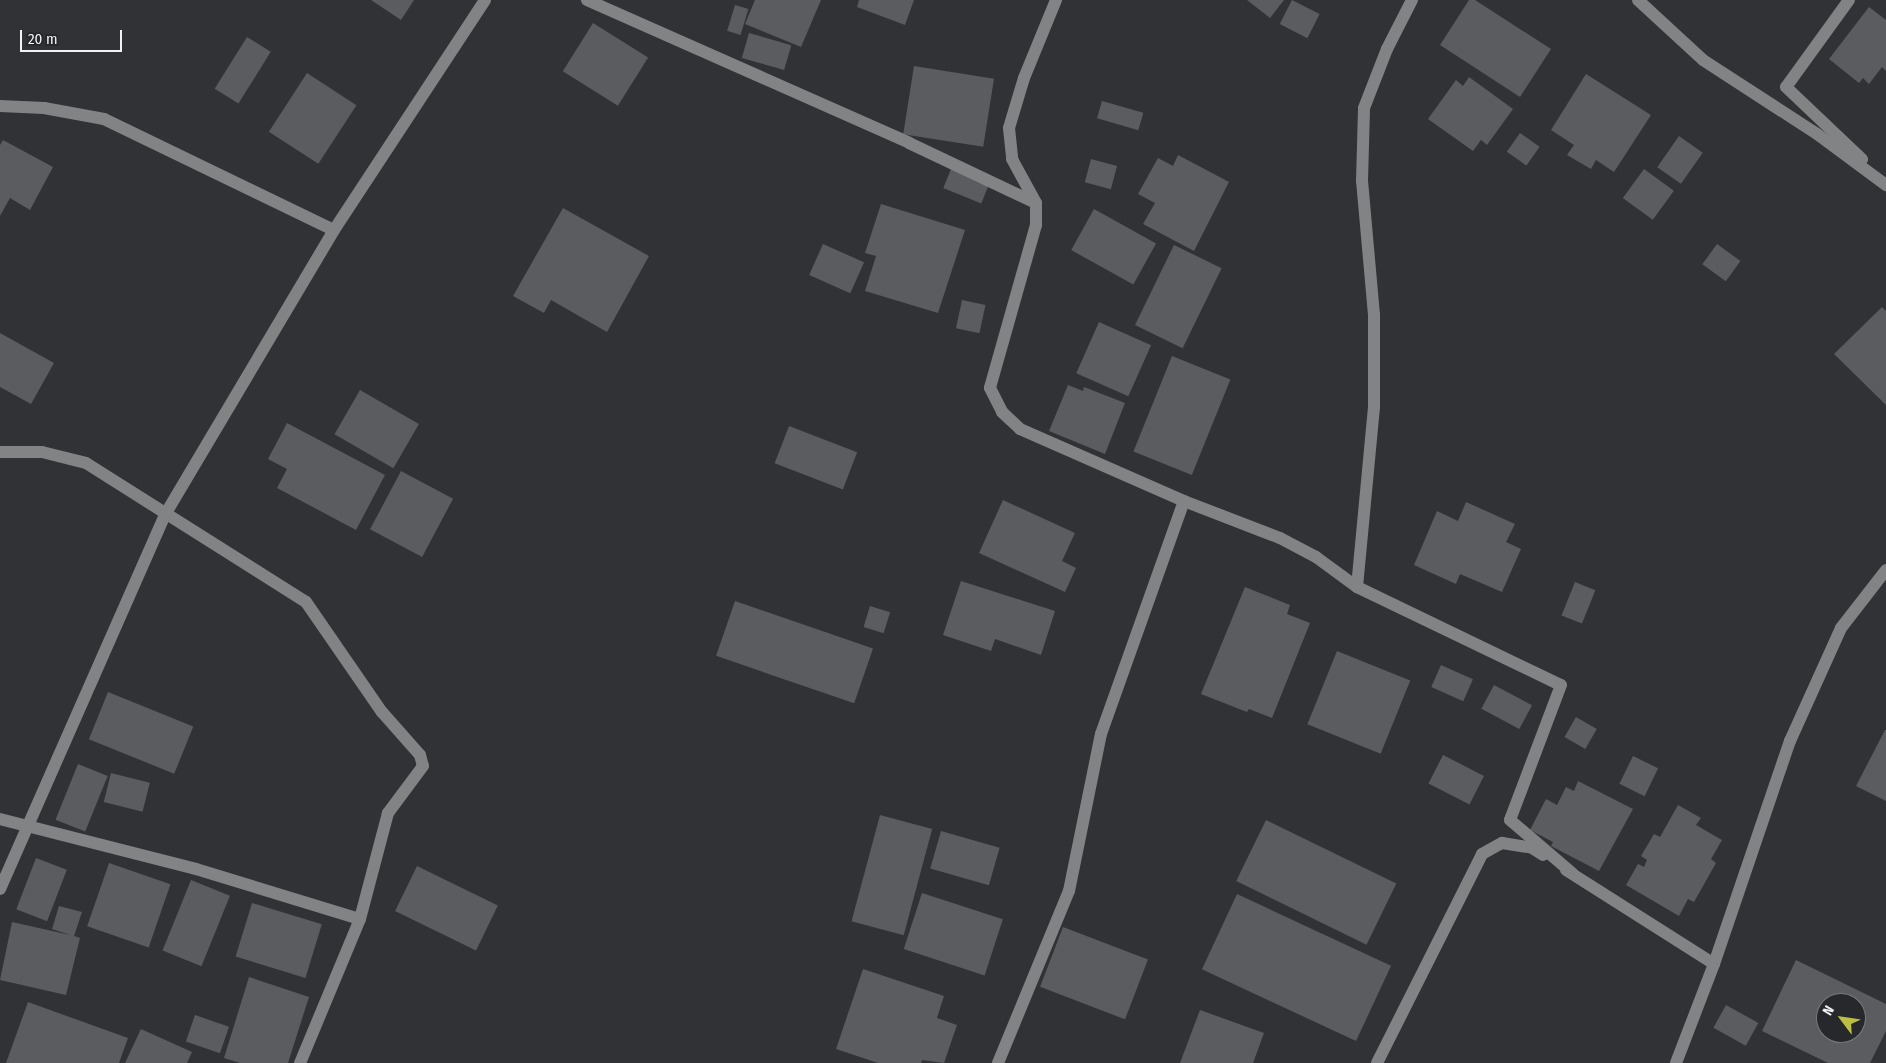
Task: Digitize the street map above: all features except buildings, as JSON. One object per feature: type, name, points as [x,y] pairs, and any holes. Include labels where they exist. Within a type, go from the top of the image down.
[{"type":"street","points":[[0,888],[166,513],[334,230],[485,0]]},
{"type":"street","points":[[587,0],[909,143],[1036,203]]},
{"type":"street","points":[[1056,0],[1024,78],[1009,128],[1012,159],[1036,203],[1036,225],[990,388],[1002,412],[1020,428],[1184,502],[1280,538],[1316,557],[1356,586],[1561,685],[1510,820],[1572,873]]},
{"type":"street","points":[[1356,586],[1374,407],[1374,315],[1362,181],[1364,108],[1387,49],[1412,0]]},
{"type":"street","points":[[1638,0],[1703,60],[1817,134],[1886,185]]},
{"type":"street","points":[[1849,0],[1786,87],[1886,182]]},
{"type":"street","points":[[0,106],[44,108],[104,120],[334,230]]},
{"type":"street","points":[[0,452],[42,452],[86,463],[306,602],[382,712],[420,755],[423,766],[388,813],[360,919],[300,1063]]},
{"type":"street","points":[[998,1063],[1069,890],[1100,734],[1184,502]]},
{"type":"street","points":[[1676,1063],[1714,964],[1790,741],[1841,628],[1886,570]]},
{"type":"street","points":[[0,819],[29,824],[360,919]]},
{"type":"street","points":[[1377,1063],[1482,854],[1502,843],[1532,848],[1714,964]]}]
